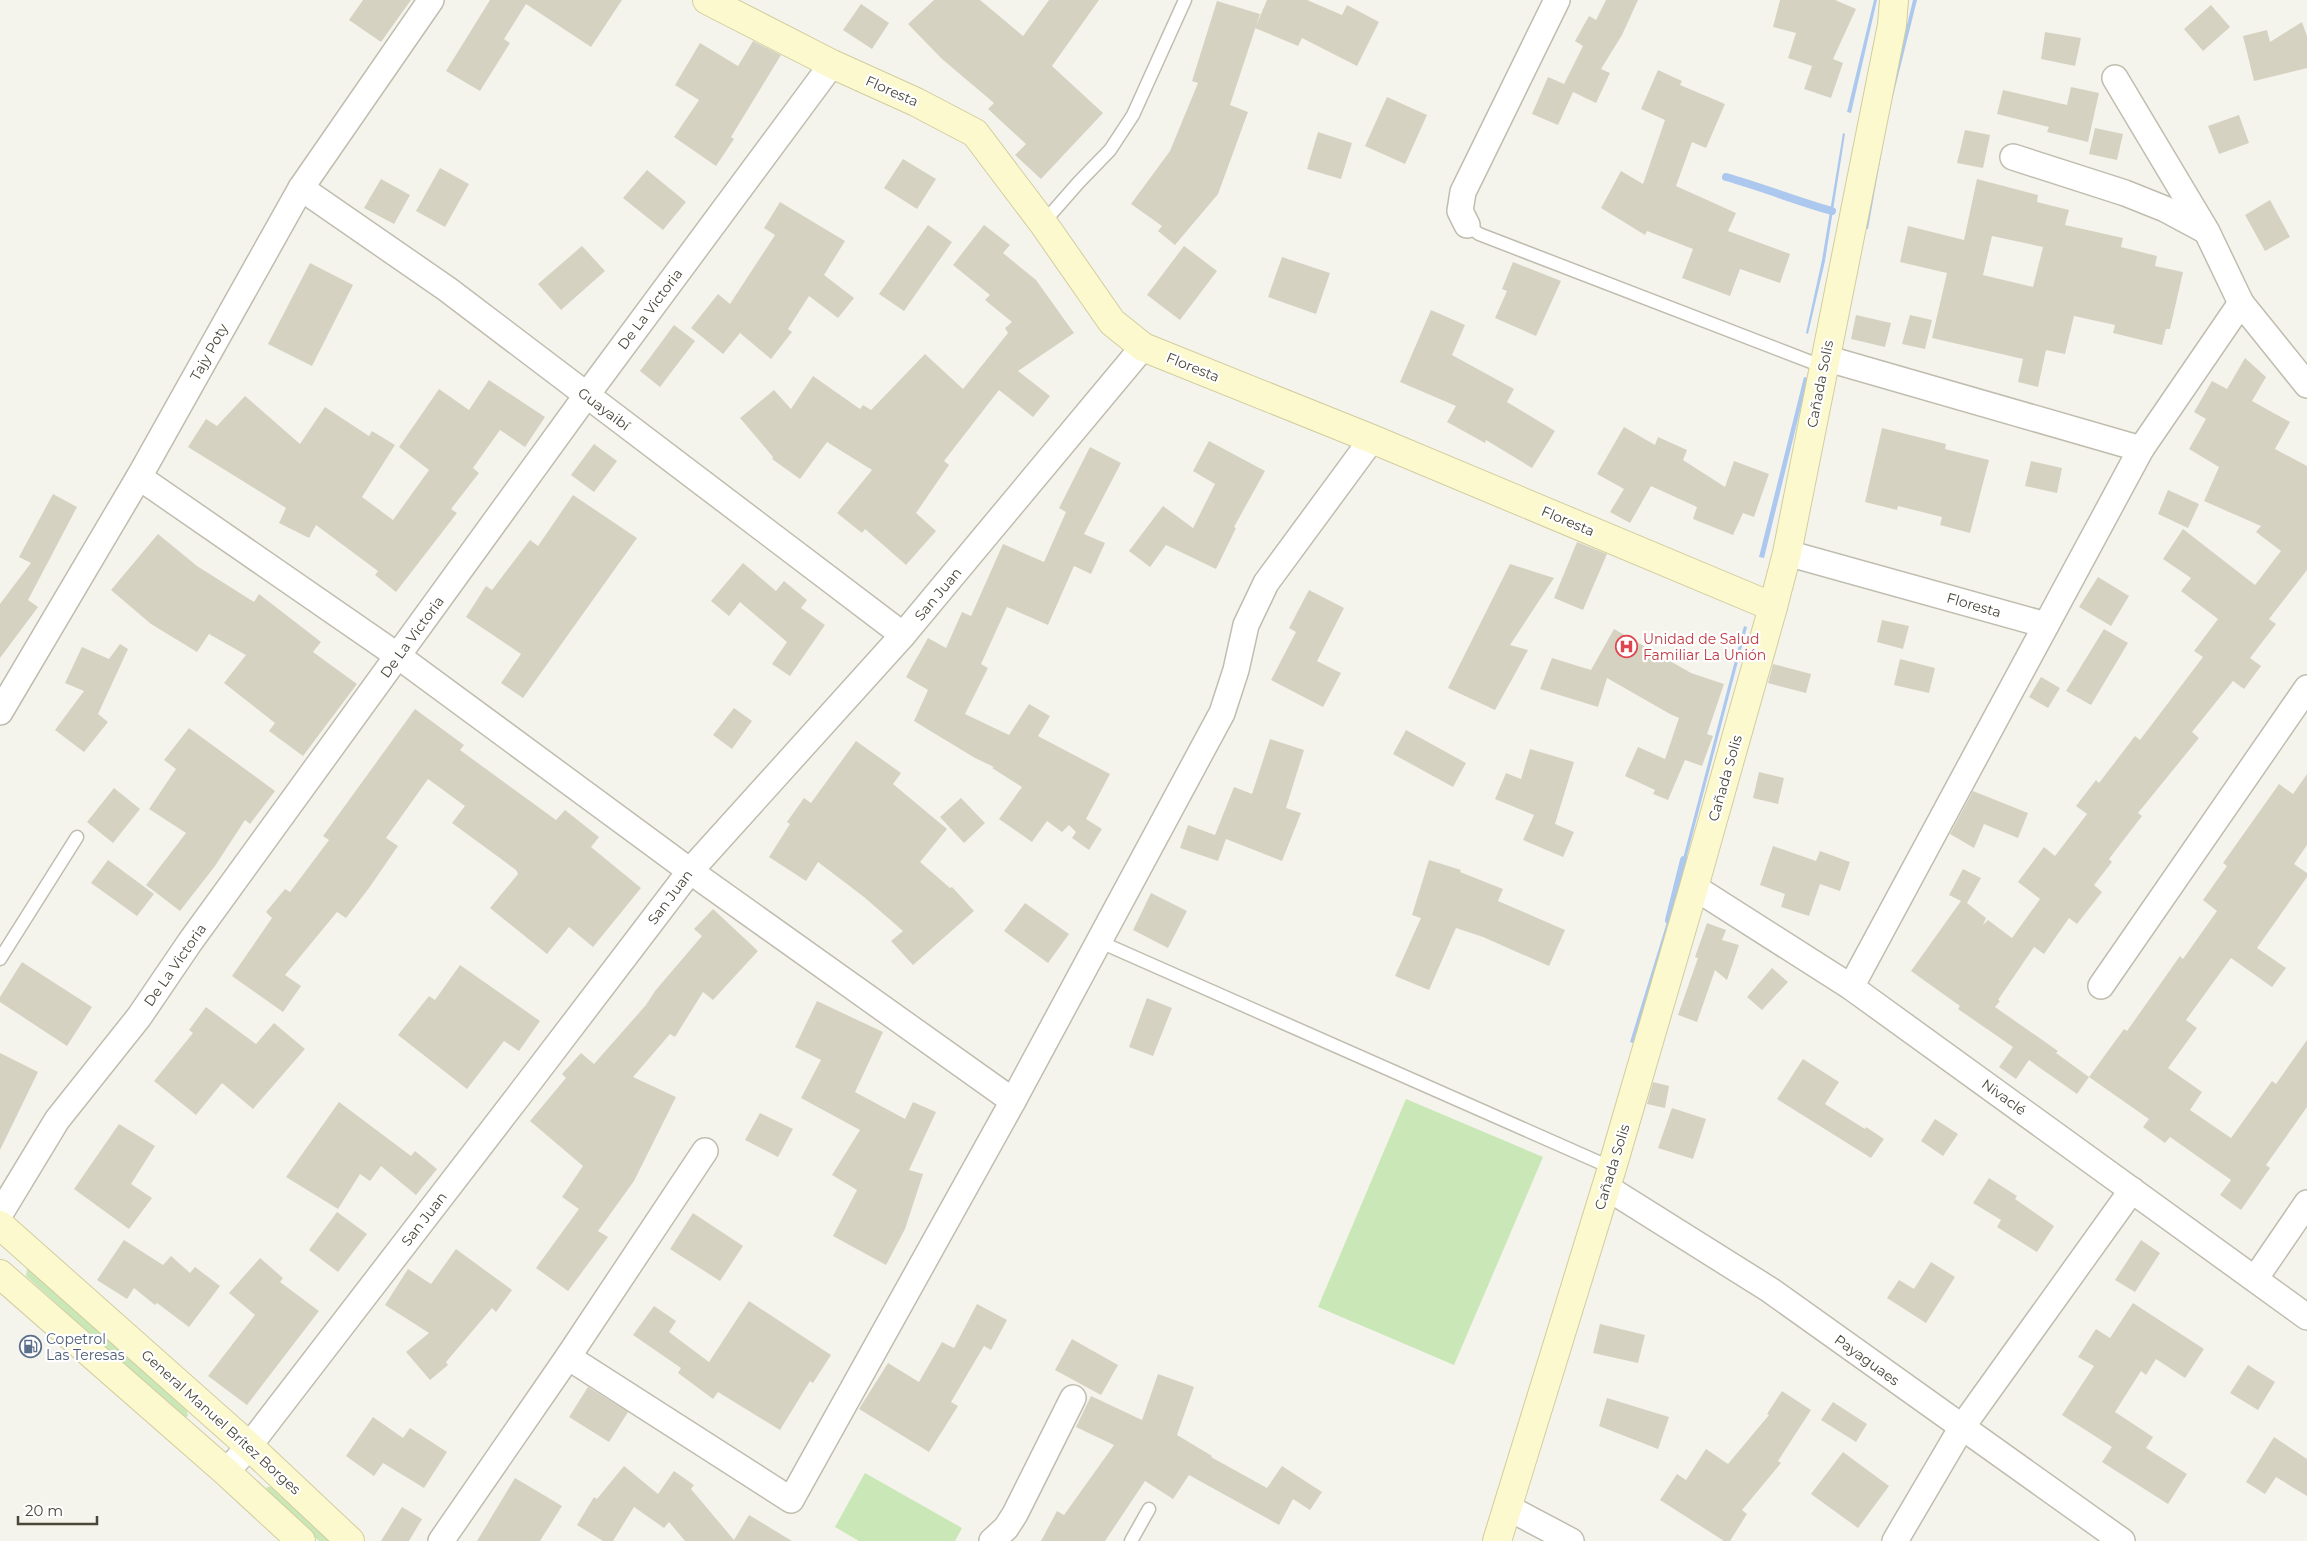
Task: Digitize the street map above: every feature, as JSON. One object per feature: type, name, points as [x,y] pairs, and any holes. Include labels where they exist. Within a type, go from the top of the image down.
[{"type":"street","name":"Tajy Poty","points":[[0,712],[139,477],[301,188],[431,0]]},
{"type":"street","name":"Floresta","points":[[707,0],[832,64],[916,102],[975,133],[1043,224],[1112,322],[1143,347],[1372,438],[1772,607]]},
{"type":"street","points":[[1467,224],[1460,211],[1462,192],[1557,0]]},
{"type":"street","name":"Cañada Solis","points":[[1497,1541],[1609,1178],[1694,888],[1787,552],[1892,25],[1894,0]]},
{"type":"street","name":"De La Victoria","points":[[0,1214],[57,1120],[139,1017],[190,942],[586,396],[832,64]]},
{"type":"street","points":[[2115,78],[2207,232],[2241,303],[2307,386]]},
{"type":"street","points":[[2012,157],[2125,193],[2165,209],[2207,232]]},
{"type":"street","name":"Guayaibí","points":[[301,188],[447,289],[904,635]]},
{"type":"street","points":[[1851,987],[2141,449],[2241,303]]},
{"type":"street","name":"San Juan","points":[[224,1471],[249,1446],[690,871],[904,635],[1143,347]]},
{"type":"street","points":[[1824,362],[2141,449]]},
{"type":"street","points":[[568,1357],[791,1500],[1013,1101],[1222,713],[1236,670],[1246,625],[1266,583],[1372,438]]},
{"type":"street","points":[[139,477],[398,656],[690,871],[1013,1101]]},
{"type":"street","name":"Floresta","points":[[1787,552],[2046,625]]},
{"type":"street","points":[[2101,986],[2307,688]]},
{"type":"street","name":"Nivaclé","points":[[1694,888],[1851,987],[2307,1317]]},
{"type":"street","points":[[441,1541],[568,1357],[705,1151]]},
{"type":"street","name":"Payaguaes","points":[[1609,1178],[1770,1290],[2122,1541]]},
{"type":"street","points":[[1895,1541],[1962,1427],[2132,1190]]},
{"type":"street","points":[[2255,1278],[2307,1203]]},
{"type":"street","name":"General Manuel Brítez Borges","points":[[0,1225],[249,1446],[350,1541]]},
{"type":"street","points":[[0,1274],[301,1541]]},
{"type":"street","points":[[992,1541],[1006,1528],[1015,1514],[1073,1398]]},
{"type":"street","points":[[1507,1507],[1571,1541]]},
{"type":"lane","points":[[1043,224],[1079,182],[1110,150],[1133,115],[1185,0]]},
{"type":"lane","points":[[1467,224],[1479,234],[1824,362]]},
{"type":"lane","points":[[0,959],[77,837]]},
{"type":"lane","points":[[1098,941],[1609,1178]]},
{"type":"lane","points":[[1131,1541],[1149,1509]]},
{"type":"green space","points":[[1406,1099],[1543,1157],[1454,1365],[1318,1307]]},
{"type":"green space","points":[[27,1269],[32,1270],[187,1411],[188,1416],[182,1417],[26,1276]]},
{"type":"green space","points":[[865,1473],[962,1528],[955,1541],[859,1541],[835,1527]]},
{"type":"green space","points":[[267,1487],[271,1487],[331,1541],[319,1541],[265,1493]]},
{"type":"water","points":[[1874,0],[1877,0],[1851,113],[1847,112]]},
{"type":"water","points":[[1913,0],[1917,0],[1888,116],[1868,229],[1864,229],[1885,116]]},
{"type":"water","points":[[1843,133],[1845,134],[1825,261],[1808,334],[1806,333],[1822,260]]},
{"type":"water","points":[[1804,377],[1808,378],[1764,558],[1759,557]]},
{"type":"water","points":[[1744,626],[1747,627],[1683,871],[1680,870]]},
{"type":"water","points":[[1671,909],[1674,911],[1633,1043],[1630,1042]]},
{"type":"building","points":[[363,0],[411,0],[381,42],[349,20]]},
{"type":"building","points":[[490,0],[622,0],[591,47],[526,4],[504,39],[510,43],[480,91],[446,71]]},
{"type":"building","points":[[934,0],[980,0],[1023,36],[1049,0],[1099,0],[1052,66],[1103,113],[1041,179],[1015,155],[1026,144],[988,109],[994,103],[942,59],[908,24]]},
{"type":"building","points":[[1267,0],[1307,0],[1342,15],[1347,5],[1379,22],[1357,66],[1302,38],[1298,46],[1255,28]]},
{"type":"building","points":[[1606,0],[1638,0],[1622,35],[1601,69],[1610,73],[1596,103],[1573,92],[1558,125],[1532,114],[1548,77],[1564,84],[1583,46],[1575,41],[1589,16],[1596,20]]},
{"type":"building","points":[[1780,0],[1835,0],[1856,9],[1833,59],[1843,63],[1831,98],[1804,89],[1812,66],[1788,58],[1796,33],[1773,27]]},
{"type":"building","points":[[1217,1],[1260,14],[1230,105],[1248,112],[1218,194],[1175,245],[1158,231],[1162,226],[1131,204],[1170,151],[1198,83],[1192,81]]},
{"type":"building","points":[[861,4],[889,23],[872,49],[843,30]]},
{"type":"building","points":[[2211,5],[2230,27],[2203,51],[2184,29]]},
{"type":"building","points":[[2302,22],[2307,36],[2307,68],[2254,81],[2243,36],[2267,30],[2270,42]]},
{"type":"building","points":[[2045,32],[2081,38],[2075,66],[2041,59]]},
{"type":"building","points":[[753,41],[781,55],[731,137],[734,139],[716,166],[674,137],[699,100],[675,85],[700,43],[738,66]]},
{"type":"building","points":[[1658,70],[1682,81],[1680,85],[1725,104],[1706,148],[1692,142],[1676,186],[1736,213],[1728,231],[1790,254],[1780,283],[1740,269],[1730,296],[1682,278],[1693,249],[1647,231],[1645,235],[1601,208],[1621,171],[1643,184],[1665,120],[1641,109]]},
{"type":"building","points":[[2071,87],[2099,93],[2088,142],[2047,132],[2049,127],[1997,114],[2003,90],[2067,105]]},
{"type":"building","points":[[1387,97],[1427,115],[1405,164],[1365,146]]},
{"type":"building","points":[[2239,115],[2249,143],[2219,154],[2208,126]]},
{"type":"building","points":[[2095,128],[2123,134],[2117,160],[2089,154]]},
{"type":"building","points":[[1965,130],[1990,135],[1983,168],[1957,163]]},
{"type":"building","points":[[1318,132],[1352,143],[1341,179],[1307,169]]},
{"type":"building","points":[[903,159],[936,179],[917,209],[884,188]]},
{"type":"building","points":[[440,168],[469,184],[445,227],[416,211]]},
{"type":"building","points":[[647,170],[686,202],[663,230],[623,198]]},
{"type":"building","points":[[381,179],[410,195],[394,224],[364,208]]},
{"type":"building","points":[[1977,179],[2038,195],[2037,202],[2069,210],[2065,225],[2123,238],[2121,247],[2157,256],[2155,266],[2183,272],[2170,329],[2166,329],[2162,345],[2113,333],[2115,325],[2074,316],[2065,354],[2046,350],[2038,387],[2018,382],[2023,359],[1932,338],[1947,273],[1900,262],[1908,226],[1964,240]],"holes":[[[1992,236],[2043,247],[2033,287],[1983,275]]]},
{"type":"building","points":[[2270,200],[2290,237],[2265,251],[2245,215]]},
{"type":"building","points":[[780,202],[845,241],[824,275],[854,298],[838,318],[809,296],[788,329],[792,332],[771,359],[740,333],[723,354],[691,328],[718,294],[730,304],[775,235],[764,228]]},
{"type":"building","points":[[928,225],[952,242],[904,311],[879,294]]},
{"type":"building","points":[[984,225],[1010,245],[1003,253],[1036,280],[1074,333],[1018,371],[1050,396],[1033,417],[999,390],[944,461],[949,465],[916,513],[936,531],[906,565],[865,529],[862,533],[837,513],[872,470],[827,442],[800,479],[772,459],[773,457],[740,418],[774,390],[791,409],[813,376],[860,409],[863,405],[871,410],[925,354],[963,389],[1008,333],[1005,328],[1012,322],[985,300],[990,295],[953,265]]},
{"type":"building","points":[[582,246],[605,271],[561,310],[538,284]]},
{"type":"building","points":[[1184,246],[1217,271],[1180,320],[1147,295]]},
{"type":"building","points":[[1282,257],[1330,273],[1316,314],[1268,297]]},
{"type":"building","points":[[1513,262],[1561,281],[1536,336],[1495,318],[1507,291],[1502,289]]},
{"type":"building","points":[[310,263],[353,285],[312,366],[268,344]]},
{"type":"building","points":[[1431,310],[1465,325],[1452,355],[1514,389],[1507,402],[1555,431],[1532,468],[1486,440],[1485,443],[1447,422],[1456,406],[1400,382]]},
{"type":"building","points":[[1856,315],[1891,323],[1885,347],[1851,339]]},
{"type":"building","points":[[1910,315],[1932,320],[1925,349],[1902,344]]},
{"type":"building","points":[[674,325],[695,341],[660,387],[640,371]]},
{"type":"building","points":[[2245,358],[2266,377],[2252,401],[2290,422],[2275,449],[2307,466],[2307,570],[2269,619],[2276,624],[2250,658],[2261,666],[2244,689],[2233,681],[2192,732],[2199,738],[2138,813],[2142,816],[2109,859],[2112,862],[2094,885],[2102,892],[2077,924],[2069,918],[2044,954],[2034,947],[1998,1000],[2000,1001],[1995,1007],[2058,1051],[2056,1053],[2089,1077],[2077,1094],[2029,1060],[2016,1079],[1999,1067],[2013,1047],[1958,1009],[1960,1006],[1911,971],[1961,901],[1949,895],[1963,869],[1981,878],[1967,903],[1986,918],[1983,925],[1988,920],[2012,938],[2040,899],[2018,882],[2044,847],[2055,856],[2087,814],[2076,806],[2096,780],[2099,783],[2135,736],[2140,740],[2203,657],[2194,651],[2218,619],[2181,591],[2191,578],[2163,559],[2183,529],[2255,585],[2281,551],[2256,532],[2261,526],[2204,501],[2219,467],[2189,449],[2206,419],[2194,412],[2212,381],[2227,389]]},
{"type":"building","points":[[489,380],[545,417],[525,447],[500,430],[473,468],[479,473],[451,509],[457,513],[396,592],[375,575],[378,571],[316,525],[309,538],[279,523],[286,508],[188,447],[206,419],[217,426],[245,396],[300,444],[325,407],[369,436],[372,431],[395,445],[362,497],[393,520],[429,470],[399,447],[439,389],[469,410]]},
{"type":"building","points":[[1624,427],[1655,445],[1658,437],[1687,450],[1683,460],[1725,487],[1734,461],[1769,474],[1754,517],[1743,513],[1733,535],[1693,519],[1697,507],[1651,486],[1630,523],[1610,512],[1624,489],[1597,474]]},
{"type":"building","points":[[1882,428],[1946,444],[1945,449],[1989,460],[1970,533],[1940,525],[1942,517],[1898,506],[1897,510],[1865,502]]},
{"type":"building","points":[[1209,441],[1265,471],[1234,527],[1236,528],[1216,569],[1166,545],[1150,567],[1129,551],[1163,506],[1193,528],[1215,484],[1193,471]]},
{"type":"building","points":[[594,444],[617,461],[594,492],[571,475]]},
{"type":"building","points":[[1090,447],[1121,463],[1084,534],[1105,543],[1091,574],[1074,566],[1048,625],[1007,607],[981,664],[988,668],[965,714],[1009,735],[1029,704],[1050,716],[1038,736],[1110,774],[1086,819],[1102,829],[1089,850],[1072,838],[1076,832],[1069,825],[1062,832],[1047,821],[1032,842],[999,819],[1022,787],[992,768],[994,767],[975,758],[914,721],[928,690],[906,677],[928,638],[946,648],[962,612],[971,616],[1003,544],[1044,562],[1066,512],[1059,508]]},
{"type":"building","points":[[2031,461],[2062,468],[2057,493],[2025,486]]},
{"type":"building","points":[[2168,490],[2199,504],[2188,528],[2158,514]]},
{"type":"building","points":[[53,494],[77,507],[28,600],[38,607],[0,658],[0,604],[31,563],[19,557]]},
{"type":"building","points":[[573,495],[637,538],[523,698],[501,683],[521,654],[466,617],[486,586],[492,590],[530,540],[538,546]]},
{"type":"building","points":[[158,534],[197,566],[254,602],[259,594],[321,642],[313,652],[357,684],[303,756],[269,731],[275,723],[224,683],[246,655],[209,634],[197,652],[151,624],[111,590]]},
{"type":"building","points":[[1577,542],[1607,554],[1583,610],[1554,598]]},
{"type":"building","points":[[743,563],[776,591],[784,581],[807,600],[801,608],[825,625],[790,676],[772,664],[787,642],[740,602],[729,616],[711,601]]},
{"type":"building","points":[[1510,564],[1554,578],[1510,645],[1528,650],[1495,710],[1448,688]]},
{"type":"building","points":[[2098,577],[2129,596],[2111,626],[2079,607]]},
{"type":"building","points":[[1309,590],[1344,608],[1317,661],[1341,673],[1323,707],[1271,680],[1296,632],[1289,628]]},
{"type":"building","points":[[1882,620],[1909,626],[1903,649],[1877,642]]},
{"type":"building","points":[[1614,629],[1691,673],[1724,684],[1707,734],[1713,736],[1702,766],[1685,760],[1668,800],[1653,794],[1655,790],[1625,776],[1638,747],[1665,759],[1679,718],[1607,678],[1598,707],[1540,689],[1552,658],[1591,670]]},
{"type":"building","points":[[2104,629],[2128,643],[2091,705],[2066,691]]},
{"type":"building","points":[[120,644],[128,649],[98,714],[108,722],[84,752],[55,730],[84,691],[65,683],[82,647],[109,659]]},
{"type":"building","points":[[1900,659],[1935,668],[1929,693],[1894,685]]},
{"type":"building","points":[[1773,664],[1811,674],[1806,693],[1768,683]]},
{"type":"building","points":[[2041,677],[2060,688],[2048,708],[2029,697]]},
{"type":"building","points":[[734,708],[752,721],[732,749],[713,735]]},
{"type":"building","points":[[415,709],[464,745],[460,750],[556,820],[565,810],[599,837],[591,847],[641,888],[593,947],[569,927],[547,954],[490,908],[518,874],[516,870],[452,823],[465,806],[428,779],[386,838],[398,846],[369,888],[346,918],[337,912],[285,975],[301,986],[283,1012],[232,976],[272,918],[266,912],[285,889],[290,892],[329,840],[323,836]]},
{"type":"building","points":[[189,728],[275,791],[250,824],[245,820],[215,866],[180,911],[146,885],[186,833],[149,809],[176,769],[164,760]]},
{"type":"building","points":[[1406,730],[1466,763],[1453,787],[1393,754]]},
{"type":"building","points":[[1270,739],[1304,750],[1286,808],[1301,813],[1282,861],[1226,839],[1218,861],[1180,848],[1188,825],[1215,835],[1234,787],[1252,794]]},
{"type":"building","points":[[856,741],[901,773],[893,784],[947,829],[920,862],[950,888],[952,887],[974,911],[913,965],[891,941],[903,931],[864,897],[818,862],[806,881],[769,857],[790,824],[787,822],[804,798],[811,803]]},
{"type":"building","points":[[1530,749],[1574,762],[1555,824],[1574,832],[1563,857],[1523,840],[1534,815],[1495,799],[1506,773],[1521,779]]},
{"type":"building","points":[[1759,772],[1784,778],[1778,804],[1753,798]]},
{"type":"building","points":[[2307,774],[2307,845],[2294,864],[2307,873],[2307,877],[2257,948],[2286,968],[2272,987],[2231,958],[2186,1020],[2197,1028],[2168,1068],[2202,1092],[2190,1110],[2231,1138],[2272,1081],[2276,1084],[2307,1040],[2307,1107],[2266,1165],[2270,1168],[2241,1210],[2220,1195],[2231,1180],[2170,1137],[2165,1143],[2143,1127],[2149,1119],[2089,1077],[2124,1029],[2127,1031],[2180,956],[2183,959],[2217,911],[2203,900],[2227,866],[2223,863],[2279,784],[2293,794]]},
{"type":"building","points":[[114,788],[140,809],[113,843],[87,822]]},
{"type":"building","points":[[1973,791],[2028,813],[2018,838],[1984,824],[1974,848],[1950,834]]},
{"type":"building","points":[[961,798],[985,823],[964,843],[940,817]]},
{"type":"building","points":[[1773,846],[1816,861],[1820,851],[1850,862],[1840,891],[1820,884],[1809,916],[1781,907],[1785,894],[1760,885]]},
{"type":"building","points":[[108,860],[154,894],[137,916],[91,883]]},
{"type":"building","points":[[1429,860],[1461,870],[1460,872],[1503,889],[1498,901],[1565,930],[1549,966],[1483,937],[1456,928],[1429,990],[1395,976],[1421,918],[1412,915]]},
{"type":"building","points":[[1151,893],[1187,911],[1168,948],[1133,930]]},
{"type":"building","points":[[1025,903],[1069,934],[1048,963],[1004,931]]},
{"type":"building","points":[[713,909],[758,951],[713,1000],[703,992],[675,1037],[670,1034],[633,1077],[676,1097],[634,1181],[598,1231],[608,1237],[568,1291],[536,1268],[579,1209],[562,1197],[583,1166],[530,1121],[566,1078],[562,1074],[581,1053],[594,1064],[646,1005],[655,991],[702,936],[694,929]]},
{"type":"building","points":[[1707,923],[1726,930],[1722,940],[1739,945],[1727,980],[1715,970],[1697,1022],[1678,1015],[1698,958],[1695,957]]},
{"type":"building","points":[[22,962],[92,1007],[67,1046],[0,1002],[0,997]]},
{"type":"building","points":[[460,965],[540,1021],[519,1051],[504,1041],[467,1089],[398,1035],[429,996],[435,1000]]},
{"type":"building","points":[[1772,968],[1788,982],[1762,1010],[1747,997]]},
{"type":"building","points":[[1147,998],[1172,1008],[1153,1056],[1129,1047]]},
{"type":"building","points":[[817,1001],[883,1032],[855,1092],[905,1119],[913,1102],[936,1112],[909,1170],[923,1174],[905,1229],[886,1265],[833,1236],[857,1190],[832,1175],[860,1130],[801,1098],[821,1060],[795,1047]]},
{"type":"building","points":[[206,1007],[256,1044],[274,1023],[305,1049],[253,1109],[222,1083],[196,1115],[154,1081],[193,1033],[189,1030]]},
{"type":"building","points":[[0,1053],[38,1072],[0,1150]]},
{"type":"building","points":[[1803,1059],[1839,1082],[1825,1104],[1884,1139],[1871,1158],[1777,1099]]},
{"type":"building","points":[[1653,1082],[1669,1086],[1665,1108],[1647,1104]]},
{"type":"building","points":[[339,1102],[411,1156],[415,1151],[437,1169],[416,1195],[381,1166],[370,1181],[360,1174],[338,1209],[286,1177]]},
{"type":"building","points":[[1672,1108],[1706,1119],[1693,1159],[1658,1148]]},
{"type":"building","points":[[760,1113],[793,1129],[778,1157],[745,1140]]},
{"type":"building","points":[[1935,1119],[1958,1134],[1943,1156],[1921,1141]]},
{"type":"building","points":[[119,1124],[155,1146],[131,1184],[152,1198],[129,1229],[74,1189]]},
{"type":"building","points":[[1989,1178],[2017,1196],[2015,1199],[2054,1226],[2037,1252],[1997,1227],[2001,1220],[1973,1203]]},
{"type":"building","points":[[337,1212],[367,1234],[338,1272],[309,1250]]},
{"type":"building","points":[[693,1213],[743,1246],[720,1281],[670,1249]]},
{"type":"building","points":[[124,1240],[163,1265],[171,1256],[190,1273],[195,1267],[220,1286],[189,1327],[157,1303],[155,1305],[134,1288],[127,1299],[97,1280]]},
{"type":"building","points":[[2141,1240],[2160,1253],[2135,1292],[2115,1280]]},
{"type":"building","points":[[456,1249],[512,1290],[496,1312],[492,1308],[446,1362],[448,1365],[430,1380],[406,1352],[429,1333],[385,1305],[408,1269],[431,1284]]},
{"type":"building","points":[[260,1258],[283,1278],[280,1282],[319,1311],[247,1405],[208,1376],[255,1315],[229,1293]]},
{"type":"building","points":[[1931,1262],[1955,1277],[1926,1323],[1887,1298],[1899,1280],[1914,1289]]},
{"type":"building","points":[[749,1301],[831,1355],[813,1383],[810,1381],[780,1430],[718,1392],[713,1399],[678,1373],[681,1368],[633,1335],[654,1306],[676,1321],[669,1332],[709,1362]]},
{"type":"building","points":[[2133,1303],[2204,1349],[2185,1378],[2156,1359],[2146,1375],[2141,1371],[2115,1412],[2153,1437],[2146,1448],[2187,1474],[2168,1504],[2102,1462],[2112,1447],[2062,1415],[2094,1366],[2078,1357],[2096,1329],[2110,1338]]},
{"type":"building","points":[[977,1304],[1007,1320],[991,1350],[984,1346],[951,1402],[958,1406],[929,1452],[859,1409],[888,1363],[919,1382],[942,1342],[954,1348]]},
{"type":"building","points":[[1600,1324],[1645,1335],[1638,1363],[1593,1353]]},
{"type":"building","points":[[1072,1339],[1118,1365],[1101,1395],[1055,1370]]},
{"type":"building","points":[[2248,1365],[2275,1382],[2258,1410],[2230,1393]]},
{"type":"building","points":[[1158,1374],[1194,1387],[1177,1435],[1211,1457],[1267,1488],[1282,1466],[1322,1492],[1310,1510],[1293,1499],[1279,1525],[1189,1475],[1173,1499],[1145,1481],[1105,1541],[1041,1541],[1057,1511],[1064,1515],[1114,1445],[1076,1427],[1091,1396],[1142,1420]]},
{"type":"building","points":[[588,1387],[628,1412],[609,1442],[569,1417]]},
{"type":"building","points":[[1782,1391],[1811,1410],[1778,1461],[1781,1463],[1742,1510],[1747,1514],[1730,1541],[1724,1541],[1660,1500],[1677,1474],[1686,1480],[1706,1449],[1728,1464],[1769,1415],[1767,1414]]},
{"type":"building","points":[[1607,1398],[1669,1417],[1658,1449],[1599,1426]]},
{"type":"building","points":[[1833,1402],[1867,1424],[1856,1442],[1821,1420]]},
{"type":"building","points":[[373,1417],[403,1438],[410,1428],[447,1452],[424,1488],[383,1463],[374,1476],[346,1456]]},
{"type":"building","points":[[2274,1437],[2307,1459],[2307,1496],[2276,1477],[2265,1494],[2246,1482]]},
{"type":"building","points":[[1843,1452],[1889,1486],[1858,1528],[1811,1494]]},
{"type":"building","points":[[624,1466],[658,1494],[674,1471],[694,1485],[691,1489],[734,1540],[749,1515],[792,1541],[685,1541],[669,1522],[664,1528],[634,1507],[613,1541],[603,1541],[577,1525],[594,1497],[597,1499]]},
{"type":"building","points":[[515,1478],[562,1506],[540,1541],[477,1541]]},
{"type":"building","points":[[402,1507],[422,1519],[409,1541],[381,1541]]},
{"type":"waterway","points":[[1726,177],[1832,211]]},
{"type":"waterway","points":[[1669,920],[1684,860]]},
{"type":"place","name":"Unidad de Salud Familiar La Unión","points":[[1627,647]]},
{"type":"place","name":"Copetrol Las Teresas","points":[[30,1347]]}]
